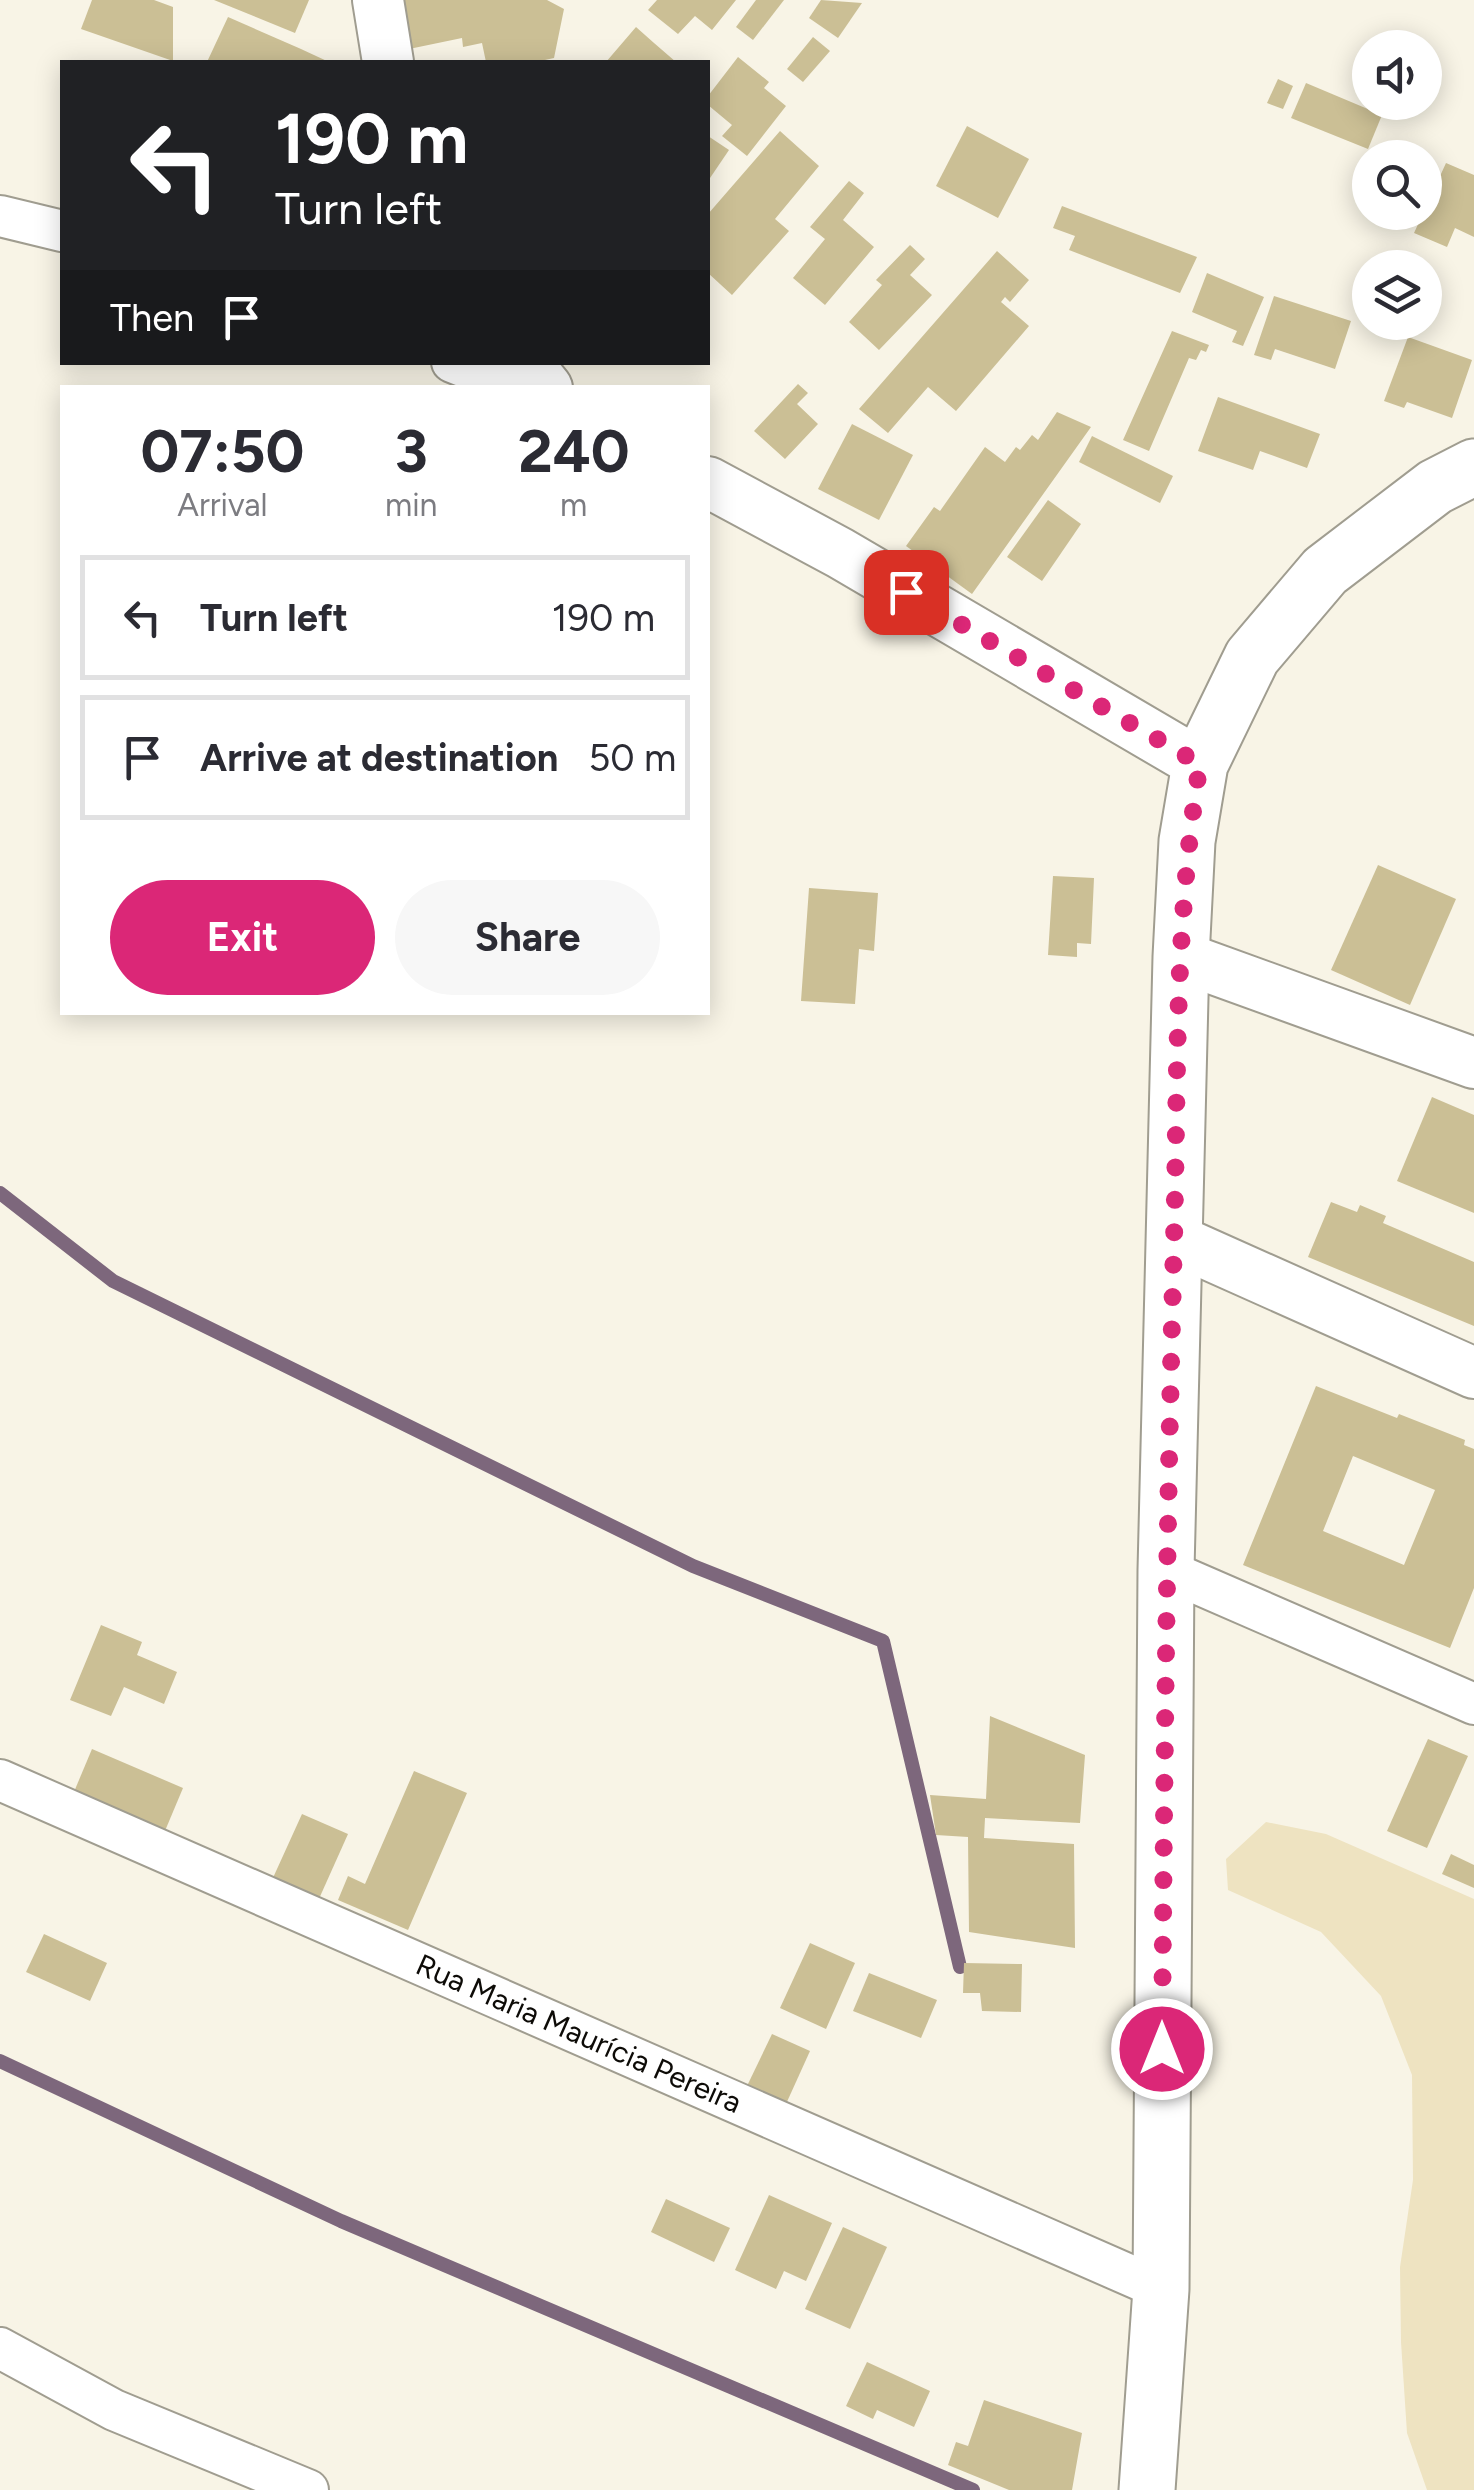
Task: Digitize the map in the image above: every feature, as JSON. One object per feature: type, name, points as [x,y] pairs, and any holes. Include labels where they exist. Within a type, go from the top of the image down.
[{"type":"main road","points":[[1147,2490],[1160,2289],[1166,1570],[1181,957],[1188,841],[1200,764],[1252,658],[1325,571],[1435,487],[1474,467]]},
{"type":"street","points":[[378,0],[388,60]]},
{"type":"street","points":[[0,216],[60,231]]},
{"type":"street","points":[[460,365],[510,385]]},
{"type":"street","points":[[528,365],[545,385]]},
{"type":"street","points":[[710,483],[840,553],[1200,764]]},
{"type":"street","points":[[1181,957],[1474,1063]]},
{"type":"street","points":[[1174,1239],[1474,1373]]},
{"type":"street","points":[[1166,1570],[1474,1704]]},
{"type":"street","name":"Rua Maria Maurícia Pereira","points":[[0,1780],[1160,2289]]},
{"type":"street","points":[[0,2348],[114,2410],[308,2490]]},
{"type":"shaded area","points":[[1266,1822],[1326,1834],[1474,1899],[1474,2490],[1427,2490],[1407,2433],[1400,2267],[1413,2180],[1412,2075],[1381,1996],[1321,1932],[1228,1890],[1226,1859]]},
{"type":"building","points":[[92,0],[154,0],[173,7],[173,60],[170,60],[81,29]]},
{"type":"building","points":[[214,0],[309,0],[295,33]]},
{"type":"building","points":[[398,0],[547,0],[564,9],[554,58],[486,60],[482,43],[463,47],[462,38],[409,49]]},
{"type":"building","points":[[657,0],[736,0],[712,30],[695,16],[678,34],[648,10]]},
{"type":"building","points":[[756,0],[784,0],[753,40],[736,27]]},
{"type":"building","points":[[821,0],[862,3],[838,38],[809,18]]},
{"type":"building","points":[[228,17],[325,60],[208,60]]},
{"type":"building","points":[[636,27],[674,60],[608,60]]},
{"type":"building","points":[[813,37],[830,51],[803,82],[787,69]]},
{"type":"building","points":[[738,57],[769,82],[764,88],[786,106],[747,156],[722,136],[732,125],[710,107],[710,93]]},
{"type":"building","points":[[1278,79],[1293,86],[1283,109],[1267,103]]},
{"type":"building","points":[[1306,83],[1352,102],[1352,120],[1380,120],[1372,140],[1352,143],[1291,118]]},
{"type":"building","points":[[967,126],[1029,159],[998,218],[936,186]]},
{"type":"building","points":[[780,131],[819,166],[775,219],[789,231],[732,295],[710,275],[710,212]]},
{"type":"building","points":[[710,137],[729,150],[710,178]]},
{"type":"building","points":[[1446,163],[1474,175],[1474,237],[1455,228],[1447,247],[1414,233],[1442,230],[1442,172]]},
{"type":"building","points":[[849,181],[864,193],[843,220],[874,247],[825,305],[793,278],[825,239],[810,227]]},
{"type":"building","points":[[1062,206],[1197,257],[1180,293],[1069,250],[1075,236],[1053,228]]},
{"type":"building","points":[[910,245],[925,259],[910,275],[932,295],[879,350],[849,322],[882,285],[876,280]]},
{"type":"building","points":[[997,251],[1029,280],[1010,302],[1005,297],[1001,302],[1029,326],[956,411],[928,387],[888,433],[859,409]]},
{"type":"building","points":[[1207,273],[1264,297],[1243,346],[1232,342],[1237,331],[1192,312]]},
{"type":"building","points":[[1274,296],[1351,321],[1335,369],[1275,349],[1271,360],[1254,355]]},
{"type":"building","points":[[1172,331],[1209,345],[1196,360],[1189,358],[1149,451],[1123,440]]},
{"type":"building","points":[[1407,340],[1472,360],[1452,418],[1407,402],[1404,408],[1384,401]]},
{"type":"building","points":[[798,384],[808,393],[797,404],[818,424],[785,459],[754,431]]},
{"type":"building","points":[[1218,397],[1320,434],[1307,468],[1260,451],[1253,470],[1198,451]]},
{"type":"building","points":[[1057,412],[1091,427],[972,594],[906,546],[934,507],[940,511],[985,447],[1005,462],[1032,435],[1038,440]]},
{"type":"building","points":[[852,424],[913,455],[879,520],[818,489]]},
{"type":"building","points":[[1092,436],[1173,476],[1160,503],[1079,462]]},
{"type":"building","points":[[1048,500],[1081,524],[1042,581],[1007,557]]},
{"type":"building","points":[[1378,865],[1456,899],[1410,1005],[1331,970]]},
{"type":"building","points":[[1053,876],[1094,878],[1091,944],[1077,943],[1077,957],[1048,955]]},
{"type":"building","points":[[809,888],[878,893],[874,951],[859,949],[855,1004],[801,1001]]},
{"type":"building","points":[[1432,1097],[1474,1115],[1474,1213],[1397,1181]]},
{"type":"building","points":[[1331,1202],[1357,1212],[1360,1205],[1386,1216],[1383,1223],[1474,1262],[1474,1326],[1308,1257]]},
{"type":"building","points":[[1316,1386],[1465,1440],[1464,1445],[1474,1449],[1474,1588],[1450,1648],[1243,1565]],"holes":[[[1353,1456],[1435,1490],[1404,1565],[1323,1531]]]},
{"type":"building","points":[[101,1625],[142,1642],[137,1655],[177,1672],[164,1704],[124,1687],[111,1716],[70,1700]]},
{"type":"building","points":[[990,1716],[1085,1755],[1080,1823],[985,1818],[984,1838],[1074,1844],[1075,1948],[969,1932],[968,1837],[936,1835],[930,1795],[986,1799]]},
{"type":"building","points":[[1428,1739],[1468,1756],[1427,1848],[1387,1831]]},
{"type":"building","points":[[92,1749],[183,1788],[162,1838],[71,1799]]},
{"type":"building","points":[[414,1771],[467,1793],[408,1930],[338,1900],[348,1876],[365,1884]]},
{"type":"building","points":[[302,1814],[348,1834],[318,1901],[272,1880]]},
{"type":"building","points":[[1451,1854],[1474,1865],[1474,1888],[1442,1874]]},
{"type":"building","points":[[44,1934],[107,1963],[90,2001],[26,1972]]},
{"type":"building","points":[[810,1943],[855,1963],[826,2029],[780,2008]]},
{"type":"building","points":[[964,1963],[1022,1964],[1021,2012],[982,2011],[980,1993],[963,1993]]},
{"type":"building","points":[[869,1973],[937,2000],[921,2038],[853,2011]]},
{"type":"building","points":[[772,2034],[810,2051],[786,2104],[747,2086]]},
{"type":"building","points":[[769,2195],[832,2223],[806,2281],[784,2271],[776,2289],[735,2270]]},
{"type":"building","points":[[666,2199],[730,2228],[714,2262],[651,2232]]},
{"type":"building","points":[[843,2227],[887,2247],[850,2329],[805,2309]]},
{"type":"building","points":[[867,2362],[930,2391],[914,2427],[877,2410],[873,2419],[846,2406]]},
{"type":"building","points":[[984,2400],[1082,2433],[1072,2490],[1009,2490],[948,2465],[956,2442],[968,2446]]},
{"type":"waterway","points":[[0,1193],[113,1281],[693,1566],[883,1641],[960,1967]]},
{"type":"waterway","points":[[0,2061],[341,2221],[973,2490]]},
{"type":"route","points":[[906,592],[1200,764],[1188,841],[1181,957],[1166,1570],[1162,2049]]}]
